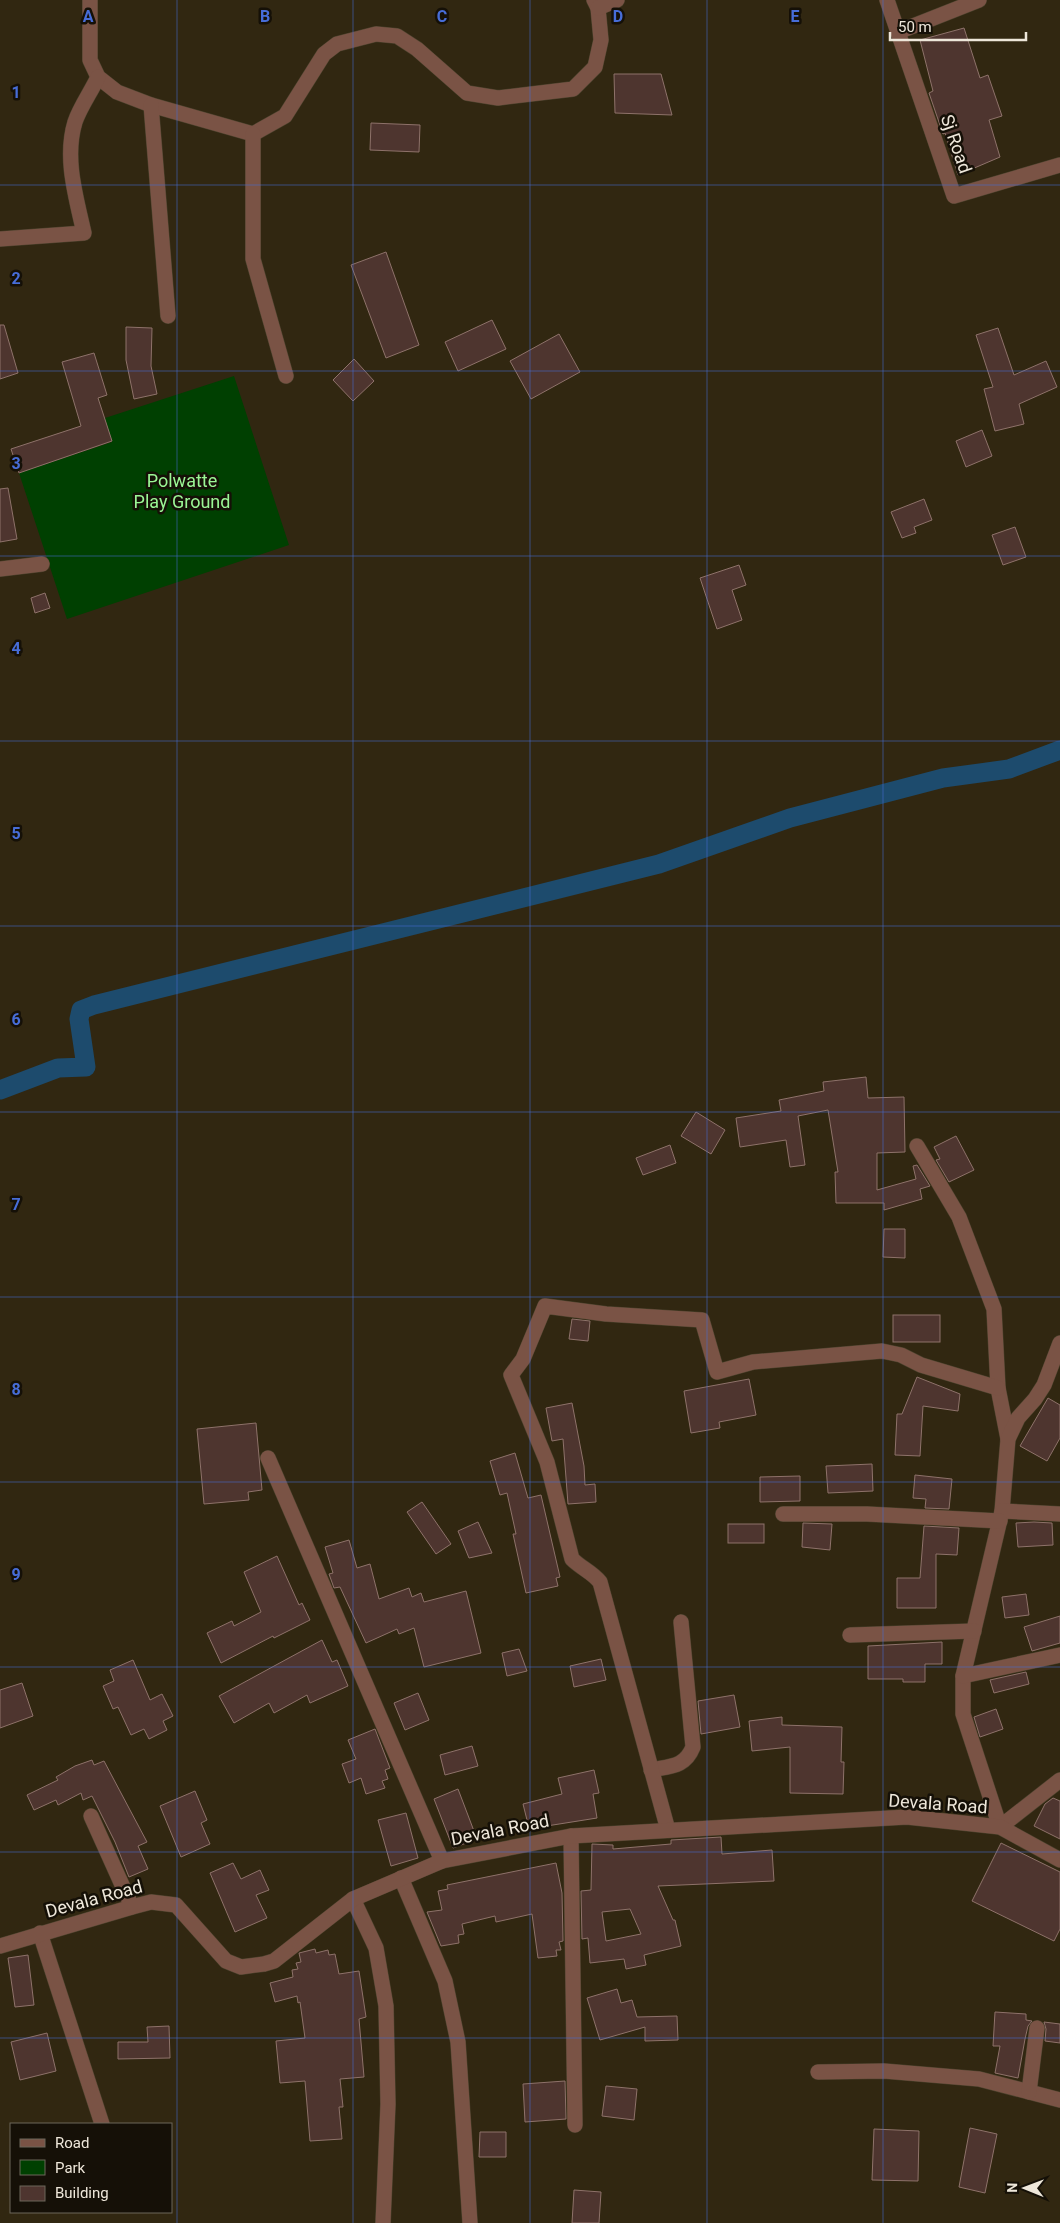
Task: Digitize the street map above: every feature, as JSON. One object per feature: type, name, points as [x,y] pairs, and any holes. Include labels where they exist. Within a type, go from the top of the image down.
[{"type":"street","points":[[90,0],[90,60],[98,78],[117,92],[151,105],[253,134],[284,116],[324,54],[337,44],[376,34],[396,36],[417,49],[467,93],[498,98],[573,89],[595,67],[601,40],[596,4],[617,0]]},
{"type":"street","name":"Sj Road","points":[[887,0],[954,196],[1060,166]]},
{"type":"street","points":[[898,32],[979,0]]},
{"type":"street","points":[[0,239],[84,233],[74,186],[70,152],[75,122],[98,78]]},
{"type":"street","points":[[151,105],[168,316]]},
{"type":"street","points":[[253,134],[253,259],[286,376]]},
{"type":"street","points":[[0,569],[42,564]]},
{"type":"street","points":[[918,1146],[959,1217],[994,1309],[998,1388],[1008,1438],[1001,1516],[963,1676],[963,1714],[1000,1827],[1060,1780]]},
{"type":"street","points":[[668,1830],[600,1582],[592,1572],[581,1567],[572,1559],[546,1462],[511,1376],[523,1359],[545,1306],[606,1314],[702,1320],[717,1372],[753,1362],[882,1351],[901,1355],[921,1365],[998,1388]]},
{"type":"street","points":[[1008,1438],[1018,1418],[1035,1399],[1044,1385],[1060,1343]]},
{"type":"street","points":[[268,1458],[442,1861]]},
{"type":"street","points":[[783,1514],[1001,1516],[1060,1514]]},
{"type":"street","points":[[651,1770],[681,1764],[689,1757],[693,1747],[681,1622]]},
{"type":"street","points":[[850,1635],[974,1631]]},
{"type":"street","points":[[963,1676],[1060,1655]]},
{"type":"street","points":[[91,1816],[132,1907]]},
{"type":"street","name":"Devala Road","points":[[0,1946],[151,1902],[176,1905],[226,1961],[241,1967],[264,1964],[274,1961],[353,1899],[401,1878],[442,1861],[571,1836],[907,1817],[1000,1827],[1060,1860]]},
{"type":"street","points":[[571,1836],[575,2125]]},
{"type":"street","points":[[401,1878],[445,1981],[458,2042],[470,2223]]},
{"type":"street","points":[[353,1899],[376,1948],[386,2006],[388,2104],[384,2223]]},
{"type":"street","points":[[40,1933],[102,2123]]},
{"type":"street","points":[[1029,2092],[1037,2028]]},
{"type":"street","points":[[818,2072],[884,2071],[979,2079],[1060,2100]]},
{"type":"green space","name":"Polwatte Play Ground","points":[[234,376],[289,545],[67,619],[19,473],[112,442],[105,418]]},
{"type":"building","points":[[964,28],[980,78],[988,75],[1002,116],[989,120],[1000,157],[958,175],[945,133],[943,134],[929,93],[933,91],[920,40]]},
{"type":"building","points":[[614,74],[661,74],[672,115],[615,113]]},
{"type":"building","points":[[371,123],[420,125],[419,152],[370,150]]},
{"type":"building","points":[[386,252],[419,345],[386,358],[351,265]]},
{"type":"building","points":[[492,320],[506,349],[458,371],[445,342]]},
{"type":"building","points":[[0,325],[4,325],[18,373],[0,379]]},
{"type":"building","points":[[126,327],[152,328],[151,366],[157,394],[134,399],[126,360]]},
{"type":"building","points":[[998,328],[1014,375],[1046,361],[1057,387],[1019,404],[1024,424],[995,431],[984,389],[993,387],[976,335]]},
{"type":"building","points":[[559,334],[580,372],[531,399],[510,361]]},
{"type":"building","points":[[94,353],[107,395],[98,398],[112,441],[19,473],[11,449],[81,426],[62,362]]},
{"type":"building","points":[[354,359],[374,381],[353,401],[333,380]]},
{"type":"building","points":[[982,430],[992,456],[966,467],[956,441]]},
{"type":"building","points":[[8,488],[17,539],[0,542],[0,489]]},
{"type":"building","points":[[924,499],[932,520],[914,527],[916,533],[902,538],[891,512]]},
{"type":"building","points":[[1015,527],[1026,557],[1003,565],[992,535]]},
{"type":"building","points":[[739,565],[746,585],[732,590],[742,620],[717,629],[700,578]]},
{"type":"building","points":[[45,593],[50,608],[35,613],[31,598]]},
{"type":"building","points":[[866,1077],[868,1098],[904,1097],[905,1152],[877,1153],[877,1190],[916,1179],[913,1166],[917,1165],[930,1186],[920,1189],[922,1199],[884,1210],[884,1203],[836,1203],[835,1172],[838,1172],[828,1110],[798,1116],[805,1165],[790,1167],[786,1140],[740,1147],[736,1118],[781,1111],[779,1100],[824,1091],[823,1082]]},
{"type":"building","points":[[696,1112],[725,1130],[711,1154],[681,1136]]},
{"type":"building","points":[[956,1136],[974,1170],[949,1182],[936,1160],[940,1159],[934,1147]]},
{"type":"building","points":[[670,1145],[676,1163],[643,1175],[636,1158]]},
{"type":"building","points":[[884,1229],[905,1229],[905,1258],[883,1257]]},
{"type":"building","points":[[893,1315],[940,1315],[940,1342],[893,1342]]},
{"type":"building","points":[[572,1319],[590,1321],[588,1341],[569,1339]]},
{"type":"building","points":[[917,1377],[960,1394],[958,1411],[923,1406],[920,1456],[895,1455],[897,1414],[902,1414]]},
{"type":"building","points":[[749,1379],[756,1415],[719,1422],[720,1428],[691,1433],[684,1391]]},
{"type":"building","points":[[1048,1398],[1060,1405],[1060,1438],[1047,1461],[1020,1446]]},
{"type":"building","points":[[572,1403],[584,1466],[585,1485],[595,1484],[596,1502],[568,1504],[563,1439],[552,1441],[546,1408]]},
{"type":"building","points":[[256,1423],[262,1490],[248,1492],[249,1500],[204,1504],[197,1429]]},
{"type":"building","points":[[515,1453],[528,1498],[541,1495],[560,1577],[556,1578],[558,1586],[526,1593],[513,1534],[516,1534],[507,1493],[500,1495],[490,1461]]},
{"type":"building","points":[[872,1464],[873,1491],[828,1493],[826,1466]]},
{"type":"building","points":[[915,1475],[952,1479],[949,1509],[925,1508],[926,1499],[913,1498]]},
{"type":"building","points":[[800,1476],[800,1501],[760,1502],[760,1477]]},
{"type":"building","points":[[422,1502],[451,1544],[436,1554],[407,1512]]},
{"type":"building","points":[[478,1522],[492,1553],[469,1558],[458,1531]]},
{"type":"building","points":[[803,1523],[832,1524],[830,1550],[802,1547]]},
{"type":"building","points":[[1016,1523],[1052,1523],[1053,1545],[1018,1547]]},
{"type":"building","points":[[728,1524],[764,1524],[764,1543],[728,1543]]},
{"type":"building","points":[[924,1526],[959,1528],[957,1555],[936,1554],[936,1608],[897,1608],[897,1578],[920,1578]]},
{"type":"building","points":[[349,1540],[357,1568],[370,1564],[379,1599],[409,1588],[412,1597],[421,1593],[424,1602],[466,1591],[481,1653],[424,1667],[414,1628],[399,1634],[397,1629],[366,1643],[340,1587],[334,1588],[329,1574],[333,1573],[325,1547]]},
{"type":"building","points":[[277,1556],[299,1605],[302,1603],[310,1620],[274,1638],[273,1636],[221,1663],[207,1633],[232,1621],[234,1626],[261,1612],[244,1572]]},
{"type":"building","points":[[1026,1594],[1029,1615],[1005,1618],[1002,1597]]},
{"type":"building","points":[[1060,1616],[1060,1643],[1032,1651],[1024,1627]]},
{"type":"building","points":[[322,1640],[332,1662],[337,1660],[348,1686],[310,1703],[307,1695],[274,1713],[269,1703],[234,1723],[219,1696]]},
{"type":"building","points":[[942,1642],[942,1664],[925,1664],[925,1682],[903,1682],[903,1679],[868,1679],[868,1646]]},
{"type":"building","points":[[519,1649],[527,1671],[507,1676],[502,1653]]},
{"type":"building","points":[[601,1659],[606,1680],[574,1687],[570,1666]]},
{"type":"building","points":[[133,1660],[150,1700],[162,1694],[173,1716],[163,1721],[167,1730],[149,1739],[144,1729],[131,1735],[118,1707],[113,1709],[103,1686],[114,1681],[110,1670]]},
{"type":"building","points":[[1026,1672],[1029,1684],[994,1693],[990,1680]]},
{"type":"building","points":[[22,1683],[33,1716],[0,1728],[0,1690]]},
{"type":"building","points":[[418,1693],[429,1720],[405,1730],[394,1703]]},
{"type":"building","points":[[734,1695],[740,1727],[701,1734],[698,1701]]},
{"type":"building","points":[[996,1709],[1003,1729],[980,1737],[974,1717]]},
{"type":"building","points":[[782,1717],[782,1725],[842,1727],[841,1762],[844,1762],[843,1794],[790,1793],[790,1747],[752,1751],[749,1721]]},
{"type":"building","points":[[375,1729],[390,1768],[385,1770],[388,1779],[382,1781],[385,1788],[366,1794],[361,1778],[349,1783],[342,1764],[356,1759],[348,1740]]},
{"type":"building","points":[[472,1746],[478,1766],[445,1775],[440,1755]]},
{"type":"building","points":[[92,1760],[94,1765],[104,1761],[147,1842],[138,1846],[148,1869],[129,1877],[115,1842],[92,1796],[83,1800],[81,1793],[58,1805],[56,1800],[34,1810],[27,1795],[58,1780],[56,1777],[75,1766]]},
{"type":"building","points":[[594,1770],[599,1793],[593,1794],[597,1818],[534,1828],[533,1823],[528,1824],[523,1804],[562,1794],[558,1778]]},
{"type":"building","points":[[458,1789],[477,1839],[453,1848],[434,1799]]},
{"type":"building","points":[[195,1791],[207,1820],[201,1823],[210,1844],[181,1857],[160,1806]]},
{"type":"building","points":[[1053,1798],[1060,1801],[1060,1839],[1034,1826],[1045,1804]]},
{"type":"building","points":[[406,1813],[418,1858],[391,1866],[378,1820]]},
{"type":"building","points":[[721,1837],[722,1854],[772,1850],[774,1881],[658,1886],[673,1920],[675,1920],[681,1946],[644,1955],[646,1965],[626,1969],[624,1959],[590,1963],[588,1938],[582,1939],[581,1891],[591,1890],[592,1844],[613,1845],[613,1849],[671,1844],[671,1840]],"holes":[[[630,1909],[641,1934],[606,1941],[602,1912]]]},
{"type":"building","points":[[1001,1843],[1060,1872],[1060,1929],[1054,1941],[972,1901]]},
{"type":"building","points":[[233,1863],[241,1879],[260,1870],[269,1890],[256,1895],[267,1918],[235,1932],[210,1873]]},
{"type":"building","points":[[556,1863],[562,1893],[563,1941],[559,1942],[561,1950],[556,1950],[557,1956],[538,1958],[532,1914],[496,1922],[495,1916],[462,1924],[464,1934],[458,1935],[459,1943],[441,1946],[427,1912],[442,1910],[438,1891],[448,1889],[447,1885]]},
{"type":"building","points":[[315,1949],[316,1953],[328,1950],[329,1955],[335,1954],[339,1974],[359,1971],[366,2017],[359,2019],[364,2077],[340,2079],[343,2107],[339,2107],[342,2139],[310,2141],[305,2081],[280,2083],[276,2041],[305,2038],[300,2002],[298,2003],[297,1996],[275,2002],[270,1983],[293,1977],[292,1970],[298,1969],[296,1963],[301,1962],[299,1953]]},
{"type":"building","points":[[28,1955],[34,2005],[15,2007],[8,1958]]},
{"type":"building","points":[[617,1989],[621,2003],[632,2000],[637,2017],[677,2016],[678,2040],[645,2041],[645,2027],[600,2040],[587,1998]]},
{"type":"building","points":[[995,2012],[1026,2014],[1026,2020],[1032,2021],[1028,2026],[1018,2078],[995,2073],[1000,2046],[993,2046]]},
{"type":"building","points":[[1044,2022],[1060,2024],[1060,2043],[1045,2041],[1046,2029]]},
{"type":"building","points":[[169,2026],[170,2058],[118,2059],[118,2042],[148,2042],[147,2027]]},
{"type":"building","points":[[47,2033],[56,2071],[20,2080],[11,2042]]},
{"type":"building","points":[[565,2081],[566,2119],[525,2122],[523,2084]]},
{"type":"building","points":[[606,2086],[637,2089],[634,2120],[602,2116]]},
{"type":"building","points":[[970,2128],[997,2134],[985,2193],[959,2187]]},
{"type":"building","points":[[874,2129],[919,2131],[918,2181],[872,2180]]},
{"type":"building","points":[[480,2132],[506,2132],[506,2157],[479,2157]]},
{"type":"building","points":[[574,2190],[601,2192],[599,2223],[572,2223]]},
{"type":"waterway","points":[[0,1090],[58,1068],[86,1067],[79,1019],[81,1010],[94,1005],[659,864],[790,818],[943,778],[1009,769],[1060,750]]}]
